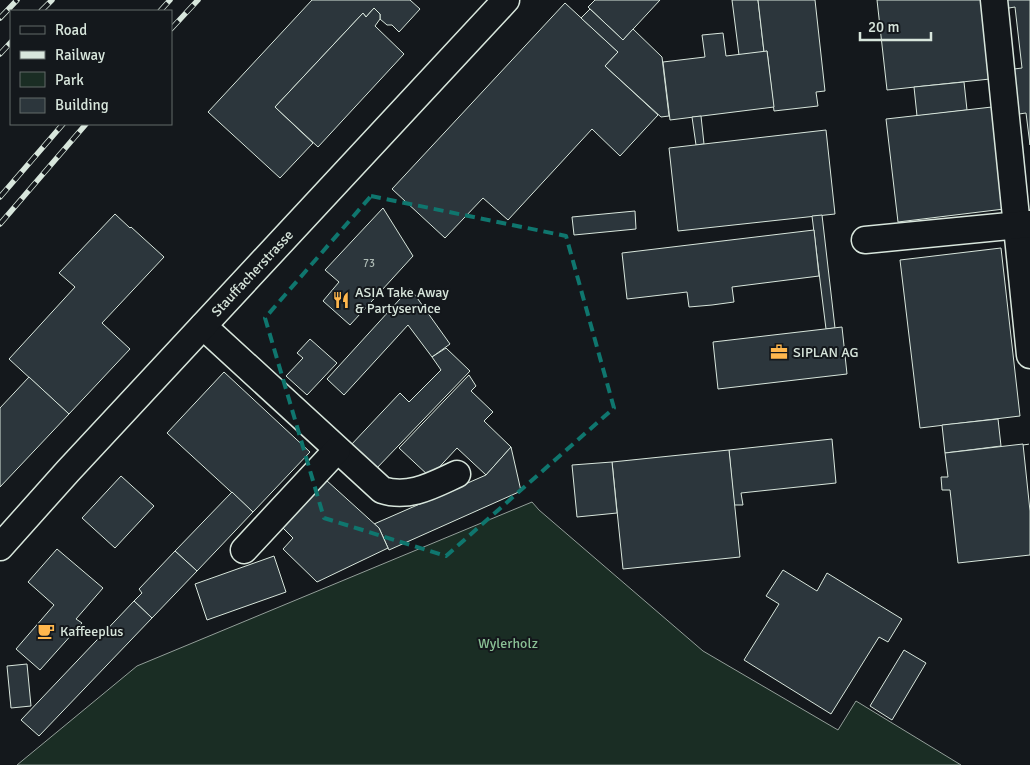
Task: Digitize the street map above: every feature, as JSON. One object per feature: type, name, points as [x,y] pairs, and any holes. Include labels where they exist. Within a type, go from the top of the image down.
[{"type":"street","name":"Stauffacherstrasse","points":[[0,547],[506,0]]},
{"type":"street","points":[[994,0],[1023,225],[1030,355]]},
{"type":"street","points":[[865,240],[1023,225]]},
{"type":"street","points":[[203,326],[377,487],[389,493],[415,492],[457,474]]},
{"type":"street","points":[[244,550],[337,450]]},
{"type":"highlighted area","points":[[371,196],[566,236],[614,408],[446,556],[324,518],[265,318]]},
{"type":"green space","name":"Wylerholz","points":[[532,502],[703,651],[838,730],[856,701],[961,765],[17,765],[137,666]]},
{"type":"building","points":[[312,0],[410,0],[420,9],[399,32],[392,25],[387,25],[380,19],[380,14],[374,8],[366,17],[363,13],[275,107],[313,143],[280,178],[208,112]]},
{"type":"building","points":[[595,0],[660,0],[623,40],[588,7]]},
{"type":"building","points":[[732,0],[758,0],[764,52],[739,55]]},
{"type":"building","points":[[758,0],[815,0],[825,91],[816,92],[818,106],[774,111],[767,51],[764,52]]},
{"type":"building","points":[[877,0],[981,0],[990,79],[887,90]]},
{"type":"building","points":[[1002,0],[1030,0],[1030,145],[1026,113],[1019,114],[1014,69],[1022,68],[1015,7],[1003,9]]},
{"type":"building","points":[[565,3],[618,52],[605,66],[658,115],[620,156],[592,129],[508,220],[483,198],[445,238],[392,189]]},
{"type":"building","points":[[374,8],[380,14],[380,19],[375,26],[404,54],[318,147],[275,107],[363,13],[366,17]]},
{"type":"building","points":[[590,9],[623,40],[633,29],[662,57],[669,116],[661,117],[605,66],[618,52],[581,18]]},
{"type":"building","points":[[723,33],[726,56],[767,51],[774,107],[670,120],[663,62],[705,57],[702,35]]},
{"type":"building","points":[[964,82],[967,110],[917,116],[914,87]]},
{"type":"building","points":[[992,107],[1004,209],[898,222],[886,119]]},
{"type":"building","points":[[701,116],[704,144],[696,145],[692,117]]},
{"type":"building","points":[[826,130],[835,214],[678,231],[669,148]]},
{"type":"building","points":[[383,208],[413,256],[350,325],[323,301],[339,282],[325,270]]},
{"type":"building","points":[[635,211],[636,229],[574,235],[572,217]]},
{"type":"building","points":[[115,214],[164,257],[102,323],[130,349],[69,414],[9,359],[75,287],[59,273]]},
{"type":"building","points":[[822,215],[835,328],[826,329],[812,216]]},
{"type":"building","points":[[814,230],[819,276],[732,287],[734,302],[712,305],[689,307],[687,292],[627,299],[622,253]]},
{"type":"building","points":[[1001,248],[1020,416],[920,428],[900,260]]},
{"type":"building","points":[[410,288],[450,344],[432,357],[408,325],[344,395],[327,379]]},
{"type":"building","points":[[842,327],[847,374],[718,389],[713,342]]},
{"type":"building","points":[[310,339],[337,363],[307,395],[286,376],[303,358],[297,353]]},
{"type":"building","points":[[446,348],[470,371],[375,470],[350,446],[400,393],[409,402],[441,370],[432,357]]},
{"type":"building","points":[[224,372],[310,452],[253,512],[167,433]]},
{"type":"building","points":[[469,375],[476,386],[471,391],[493,412],[484,421],[511,447],[486,475],[457,448],[430,477],[399,448]]},
{"type":"building","points":[[29,377],[69,414],[0,487],[0,408]]},
{"type":"building","points":[[998,419],[1001,446],[945,453],[942,425]]},
{"type":"building","points":[[832,439],[836,483],[741,493],[743,505],[734,505],[729,450]]},
{"type":"building","points":[[1023,444],[1030,511],[1030,555],[958,563],[950,490],[942,490],[941,477],[948,477],[945,453]]},
{"type":"building","points":[[511,447],[521,491],[389,550],[379,528],[374,524],[486,475]]},
{"type":"building","points":[[729,450],[740,557],[623,569],[612,462]]},
{"type":"building","points":[[612,462],[617,513],[577,517],[572,465]]},
{"type":"building","points":[[121,476],[154,506],[115,548],[82,518]]},
{"type":"building","points":[[326,480],[379,528],[388,548],[317,582],[283,549],[293,538],[282,527]]},
{"type":"building","points":[[232,492],[253,512],[197,571],[175,551]]},
{"type":"building","points":[[57,549],[103,588],[76,619],[82,623],[40,670],[16,649],[54,605],[28,582]]},
{"type":"building","points":[[175,551],[197,571],[152,618],[134,601],[142,593],[139,589]]},
{"type":"building","points":[[274,556],[286,592],[207,620],[195,584]]},
{"type":"building","points":[[783,570],[817,591],[827,573],[902,619],[888,642],[879,637],[831,714],[744,660],[779,604],[766,596]]},
{"type":"building","points":[[134,601],[152,618],[39,736],[21,720]]},
{"type":"building","points":[[904,650],[926,663],[892,720],[870,706]]},
{"type":"building","points":[[27,664],[31,706],[11,708],[7,666]]},
{"type":"railway","points":[[0,18],[17,0]]},
{"type":"railway","points":[[42,10],[52,0]]},
{"type":"railway","points":[[161,10],[170,0]]},
{"type":"railway","points":[[172,28],[198,0]]},
{"type":"railway","points":[[0,54],[10,43]]},
{"type":"railway","points":[[0,197],[62,125]]},
{"type":"railway","points":[[0,224],[85,125]]},
{"type":"fence","points":[[1023,445],[1030,444]]},
{"type":"place","name":"ASIA Take Away & Partyservice","points":[[341,300]]},
{"type":"place","name":"SIPLAN AG","points":[[779,352]]},
{"type":"place","name":"Kaffeeplus","points":[[46,631]]}]
